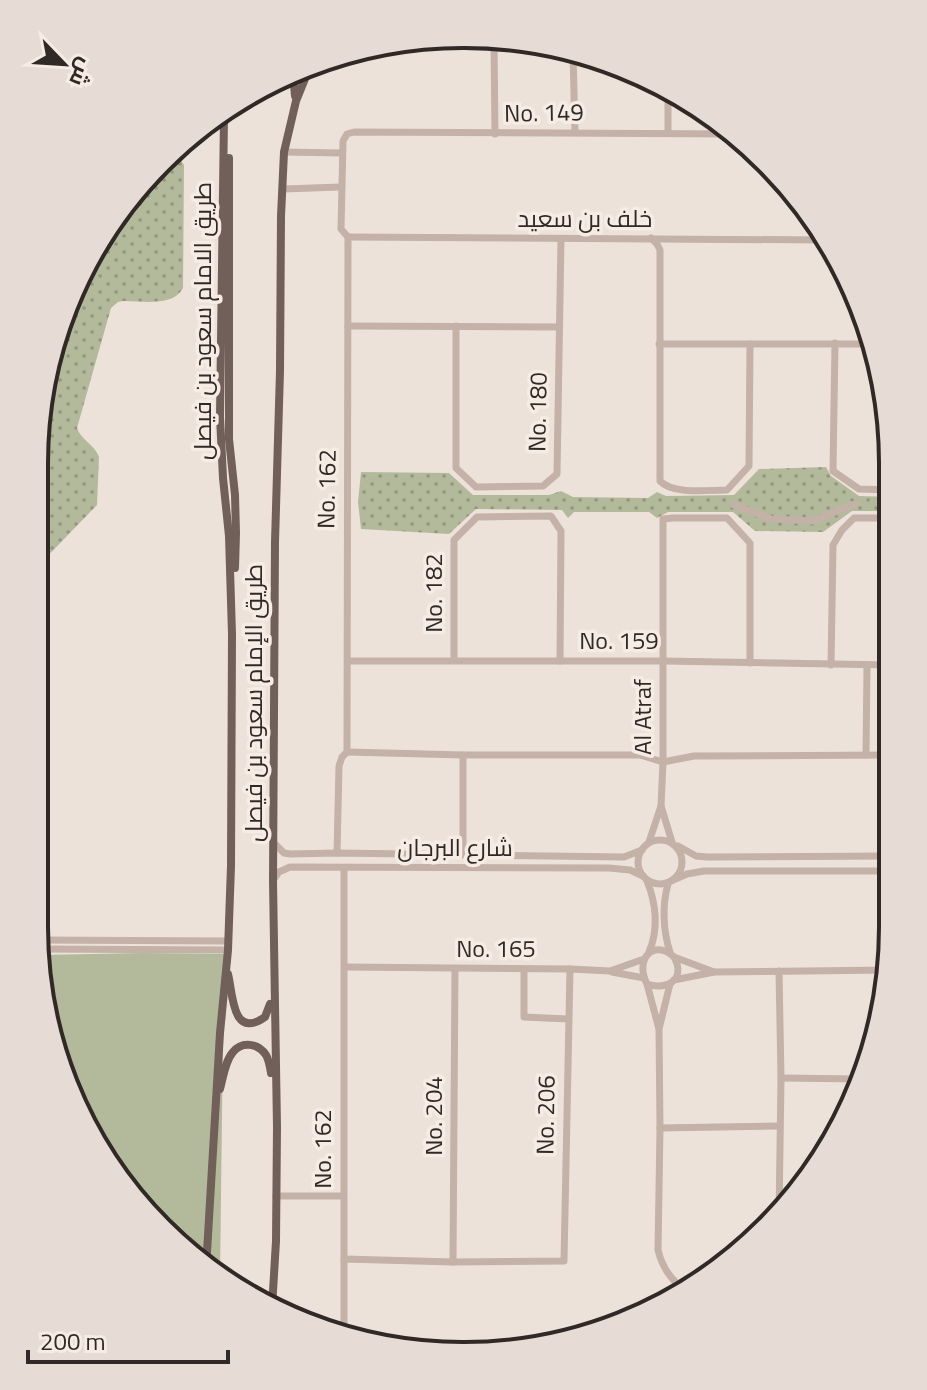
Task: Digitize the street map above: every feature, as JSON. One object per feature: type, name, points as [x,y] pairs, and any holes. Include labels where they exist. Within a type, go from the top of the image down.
[{"type":"main road","points":[[296,101],[305,80]]},
{"type":"main road","points":[[294,84],[296,101]]},
{"type":"main road","name":"طريق الإمام سعود بن فيصل","points":[[273,1295],[276,1241],[273,881],[275,542],[281,216],[284,152],[296,101]]},
{"type":"main road","name":"طريق الإمام سعود بن فيصل","points":[[225,124],[230,178],[229,439],[236,533],[231,602]]},
{"type":"main road","name":"طريق الامام سعود بن فيصل","points":[[223,478],[220,396],[224,125]]},
{"type":"main road","name":"طريق الإمام سعود بن فيصل","points":[[207,1253],[231,866],[231,602],[223,478]]},
{"type":"main road","points":[[226,968],[234,1008],[244,1023],[251,1024],[265,1017],[274,991]]},
{"type":"main road","points":[[215,1105],[231,1054],[252,1044],[264,1051],[268,1058],[276,1110]]},
{"type":"street","points":[[494,49],[495,134]]},
{"type":"street","points":[[573,63],[575,132]]},
{"type":"street","points":[[668,102],[668,133]]},
{"type":"street","name":"No. 149","points":[[341,153],[347,134],[354,132],[716,134]]},
{"type":"street","points":[[284,152],[341,153]]},
{"type":"street","name":"No. 162","points":[[337,853],[339,766],[347,752],[348,661],[348,237],[341,229],[341,153]]},
{"type":"street","points":[[283,189],[341,187]]},
{"type":"street","name":"خلف بن سعيد","points":[[348,237],[813,240]]},
{"type":"street","points":[[651,238],[660,250],[660,481],[664,486],[678,490],[727,490],[749,466],[750,344]]},
{"type":"street","name":"No. 180","points":[[456,326],[456,468],[476,487],[543,486],[557,474],[561,239]]},
{"type":"street","points":[[348,326],[559,327]]},
{"type":"street","points":[[835,343],[833,471],[859,489],[879,490]]},
{"type":"street","points":[[659,344],[861,344]]},
{"type":"street","points":[[734,505],[771,519],[813,521],[855,504]]},
{"type":"street","name":"No. 182","points":[[454,660],[454,540],[477,517],[551,516],[561,531],[560,661]]},
{"type":"street","name":"Al Atraf","points":[[661,806],[663,519],[727,518],[750,543],[750,663]]},
{"type":"street","points":[[831,665],[833,545],[854,518],[879,518]]},
{"type":"street","name":"No. 159","points":[[348,661],[879,665]]},
{"type":"street","points":[[866,755],[867,665]]},
{"type":"street","points":[[347,752],[640,755],[663,762],[694,756],[879,755]]},
{"type":"street","points":[[463,755],[463,854]]},
{"type":"street","points":[[661,806],[638,864],[654,898],[655,935],[641,967],[659,1029],[658,1250],[662,1266],[676,1283]]},
{"type":"street","points":[[659,1029],[679,968],[664,937],[665,898],[670,882],[683,865],[661,806]]},
{"type":"street","points":[[649,842],[656,839],[675,844],[696,856],[707,857],[879,856]]},
{"type":"street","name":"شارع البرجان","points":[[274,843],[284,853],[290,854],[624,857],[642,850]]},
{"type":"street","name":"شارع البرجان","points":[[273,881],[279,872],[290,867],[609,868],[630,870],[658,885],[704,871],[879,871]]},
{"type":"street","name":"No. 162","points":[[344,868],[344,1324]]},
{"type":"street","points":[[49,940],[228,946]]},
{"type":"street","points":[[49,949],[228,946]]},
{"type":"street","points":[[646,956],[658,950],[714,972]]},
{"type":"street","name":"No. 165","points":[[345,967],[610,971],[646,956]]},
{"type":"street","name":"No. 204","points":[[453,1262],[455,969]]},
{"type":"street","points":[[524,969],[524,1017],[568,1019]]},
{"type":"street","name":"No. 206","points":[[453,1262],[564,1261],[570,969]]},
{"type":"street","points":[[610,971],[659,987],[714,972],[876,970]]},
{"type":"street","points":[[779,971],[779,1196]]},
{"type":"street","points":[[781,1078],[850,1079]]},
{"type":"street","points":[[660,1128],[779,1126]]},
{"type":"street","points":[[276,1196],[343,1196]]},
{"type":"street","points":[[344,1259],[453,1262]]},
{"type":"green space","points":[[181,160],[184,165],[183,288],[165,300],[124,301],[111,308],[77,428],[99,457],[97,505],[48,556],[49,436],[56,382],[70,330],[91,280],[118,233],[151,190]]},
{"type":"green space","points":[[826,467],[831,476],[859,496],[879,497],[879,511],[852,511],[823,532],[755,531],[733,512],[668,512],[657,518],[649,512],[574,512],[568,518],[562,510],[476,509],[449,534],[361,529],[358,502],[361,472],[449,473],[473,495],[549,495],[561,491],[573,497],[648,498],[657,492],[666,496],[734,495],[759,469]]},
{"type":"green space","points":[[224,954],[220,1263],[190,1239],[151,1200],[104,1134],[80,1086],[62,1034],[49,955]]}]
